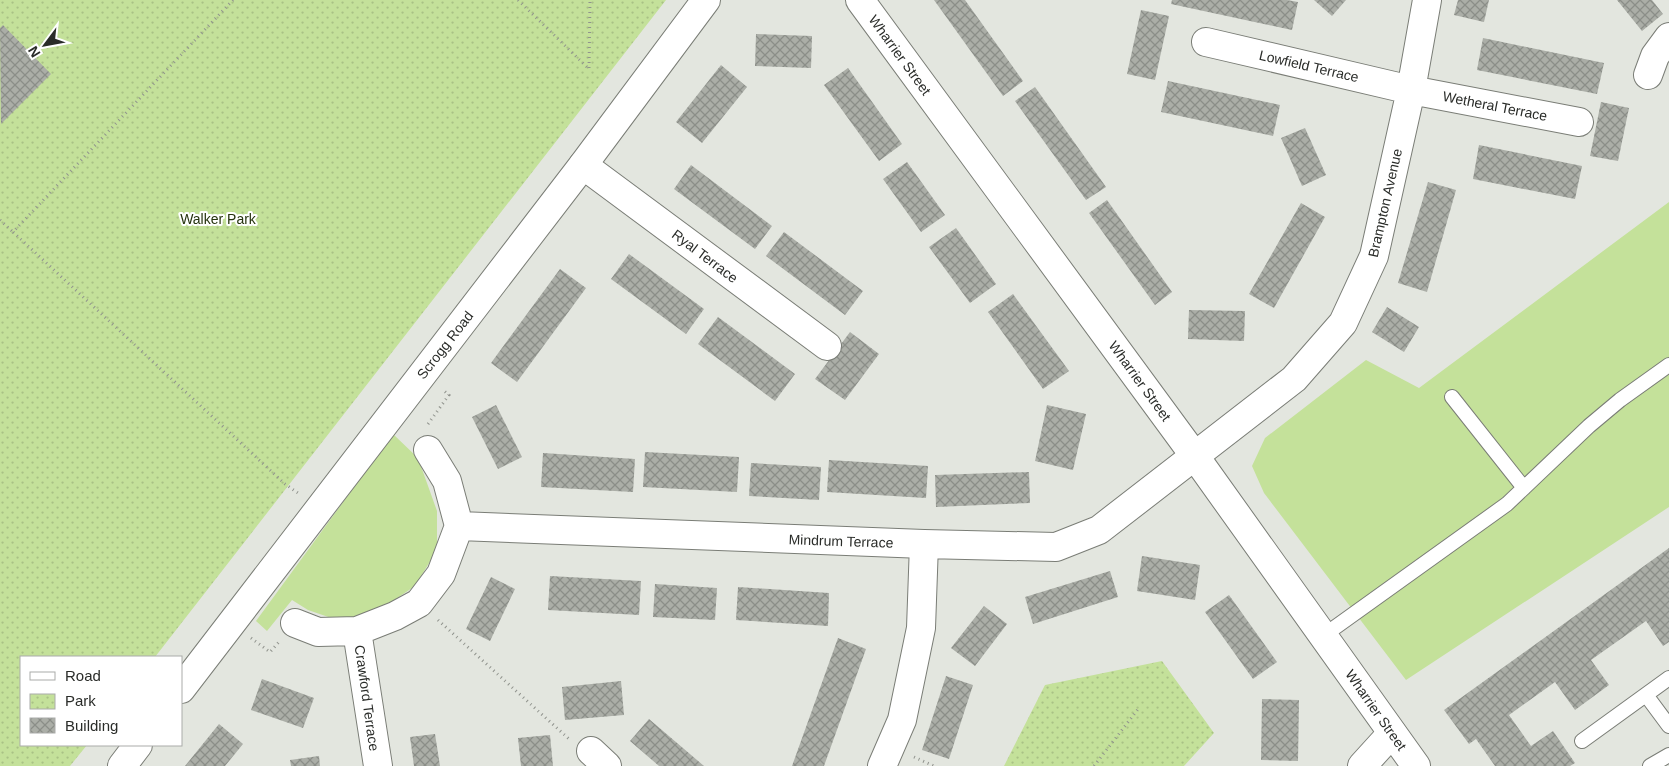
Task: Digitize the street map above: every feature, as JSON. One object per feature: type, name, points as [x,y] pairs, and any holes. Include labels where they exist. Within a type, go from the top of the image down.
[{"type":"street","name":"Scrogg Road","points":[[182,688],[583,166],[706,0]]},
{"type":"street","name":"Wharrier Street","points":[[860,0],[1194,455],[1416,766]]},
{"type":"street","name":"Brampton Avenue","points":[[1194,455],[1294,379],[1343,323],[1374,256],[1411,90],[1427,0]]},
{"type":"street","points":[[1648,75],[1654,56],[1669,37]]},
{"type":"street","name":"Lowfield Terrace","points":[[1206,42],[1411,90]]},
{"type":"street","name":"Wetheral Terrace","points":[[1411,90],[1579,122]]},
{"type":"street","name":"Ryal Terrace","points":[[583,166],[826,346]]},
{"type":"street","points":[[295,623],[318,632],[357,630],[396,616],[420,603],[442,574],[459,526],[447,481],[428,450]]},
{"type":"street","name":"Mindrum Terrace","points":[[459,526],[924,544],[1056,547],[1099,530],[1194,455]]},
{"type":"street","points":[[882,766],[902,720],[921,628],[924,544]]},
{"type":"street","name":"Crawford Terrace","points":[[357,630],[378,766]]},
{"type":"street","points":[[1362,766],[1392,733]]},
{"type":"street","points":[[122,766],[137,746]]},
{"type":"lane","points":[[1323,636],[1499,510],[1589,426],[1620,400],[1669,365]]},
{"type":"lane","points":[[1452,397],[1524,488]]},
{"type":"lane","points":[[1582,742],[1669,678]]},
{"type":"lane","points":[[1646,695],[1669,726]]},
{"type":"lane","points":[[1650,766],[1669,755]]},
{"type":"path","points":[[13,232],[233,0]]},
{"type":"path","points":[[518,0],[589,69],[590,0]]},
{"type":"path","points":[[0,220],[285,484],[320,508]]},
{"type":"path","points":[[422,374],[449,395],[417,439],[428,450]]},
{"type":"path","points":[[420,603],[578,747],[599,759]]},
{"type":"path","points":[[232,623],[270,652],[295,623]]},
{"type":"path","points":[[1094,766],[1139,708]]},
{"type":"green space","name":"Walker Park","points":[[0,0],[666,0],[156,656],[20,656],[20,746],[86,746],[70,766],[0,766]]},
{"type":"green space","points":[[1669,202],[1669,507],[1406,680],[1264,493],[1252,466],[1265,438],[1366,360],[1419,388]]},
{"type":"green space","points":[[393,434],[418,458],[437,511],[437,550],[415,586],[381,609],[343,622],[308,610],[292,600],[267,631],[256,621]]},
{"type":"green space","points":[[1162,661],[1214,733],[1184,766],[1004,766],[1045,685]]},
{"type":"building","points":[[934,0],[965,0],[1023,81],[1003,96]]},
{"type":"building","points":[[1172,0],[1287,0],[1298,2],[1292,30],[1171,4]]},
{"type":"building","points":[[1314,0],[1346,0],[1332,16]]},
{"type":"building","points":[[1458,0],[1489,0],[1484,22],[1454,15]]},
{"type":"building","points":[[1617,0],[1652,0],[1663,14],[1642,31]]},
{"type":"building","points":[[1141,10],[1169,16],[1155,80],[1127,74]]},
{"type":"building","points":[[3,25],[51,74],[1,124],[0,28]]},
{"type":"building","points":[[756,34],[812,36],[811,68],[755,66]]},
{"type":"building","points":[[1483,38],[1604,63],[1597,94],[1477,70]]},
{"type":"building","points":[[721,65],[747,87],[702,143],[676,122]]},
{"type":"building","points":[[848,68],[902,144],[879,161],[824,85]]},
{"type":"building","points":[[1168,81],[1280,105],[1273,136],[1161,112]]},
{"type":"building","points":[[1035,87],[1106,187],[1086,200],[1015,101]]},
{"type":"building","points":[[1601,102],[1629,108],[1618,161],[1590,156]]},
{"type":"building","points":[[1305,128],[1326,175],[1302,186],[1281,138]]},
{"type":"building","points":[[1479,145],[1582,166],[1575,199],[1473,179]]},
{"type":"building","points":[[907,162],[945,215],[921,232],[883,179]]},
{"type":"building","points":[[691,165],[772,226],[755,249],[674,189]]},
{"type":"building","points":[[1428,182],[1456,190],[1427,292],[1398,283]]},
{"type":"building","points":[[1107,200],[1172,292],[1155,305],[1089,213]]},
{"type":"building","points":[[1301,203],[1325,217],[1274,308],[1249,294]]},
{"type":"building","points":[[956,228],[996,284],[970,303],[929,247]]},
{"type":"building","points":[[784,232],[863,291],[845,315],[766,256]]},
{"type":"building","points":[[629,254],[704,309],[686,334],[611,279]]},
{"type":"building","points":[[560,269],[586,288],[517,382],[491,363]]},
{"type":"building","points":[[1013,294],[1069,371],[1043,389],[988,312]]},
{"type":"building","points":[[1387,307],[1419,327],[1404,352],[1372,332]]},
{"type":"building","points":[[1189,310],[1245,311],[1244,341],[1188,339]]},
{"type":"building","points":[[718,317],[795,374],[775,401],[698,344]]},
{"type":"building","points":[[850,332],[879,354],[845,400],[815,379]]},
{"type":"building","points":[[496,405],[522,457],[498,469],[472,417]]},
{"type":"building","points":[[1047,405],[1086,414],[1073,470],[1035,461]]},
{"type":"building","points":[[645,452],[739,457],[737,492],[643,487]]},
{"type":"building","points":[[543,453],[635,459],[633,492],[541,487]]},
{"type":"building","points":[[829,460],[928,466],[926,498],[827,492]]},
{"type":"building","points":[[751,463],[821,467],[819,500],[749,496]]},
{"type":"building","points":[[1029,472],[1030,503],[936,507],[935,475]]},
{"type":"building","points":[[1669,548],[1669,642],[1663,646],[1646,621],[1591,660],[1609,685],[1575,710],[1555,682],[1509,715],[1531,746],[1553,731],[1575,763],[1570,766],[1495,766],[1476,739],[1469,744],[1444,710]]},
{"type":"building","points":[[1142,556],[1200,565],[1195,600],[1137,591]]},
{"type":"building","points":[[1110,571],[1118,597],[1033,624],[1025,597]]},
{"type":"building","points":[[550,576],[641,581],[639,615],[548,610]]},
{"type":"building","points":[[491,577],[515,589],[490,641],[466,629]]},
{"type":"building","points":[[655,584],[717,588],[715,620],[653,617]]},
{"type":"building","points":[[738,587],[829,593],[828,626],[736,620]]},
{"type":"building","points":[[1229,595],[1277,662],[1253,679],[1205,612]]},
{"type":"building","points":[[984,606],[1007,624],[975,666],[951,648]]},
{"type":"building","points":[[838,638],[866,649],[824,766],[792,766]]},
{"type":"building","points":[[946,676],[973,685],[949,759],[922,750]]},
{"type":"building","points":[[262,679],[314,698],[303,728],[251,710]]},
{"type":"building","points":[[621,681],[624,715],[565,720],[562,687]]},
{"type":"building","points":[[1262,699],[1299,700],[1298,761],[1261,760]]},
{"type":"building","points":[[649,719],[704,766],[659,766],[630,741]]},
{"type":"building","points":[[219,724],[243,744],[225,766],[185,766]]},
{"type":"building","points":[[435,734],[440,766],[414,766],[410,737]]},
{"type":"building","points":[[550,735],[553,766],[521,766],[518,738]]},
{"type":"building","points":[[319,756],[320,766],[291,766],[290,760]]}]
